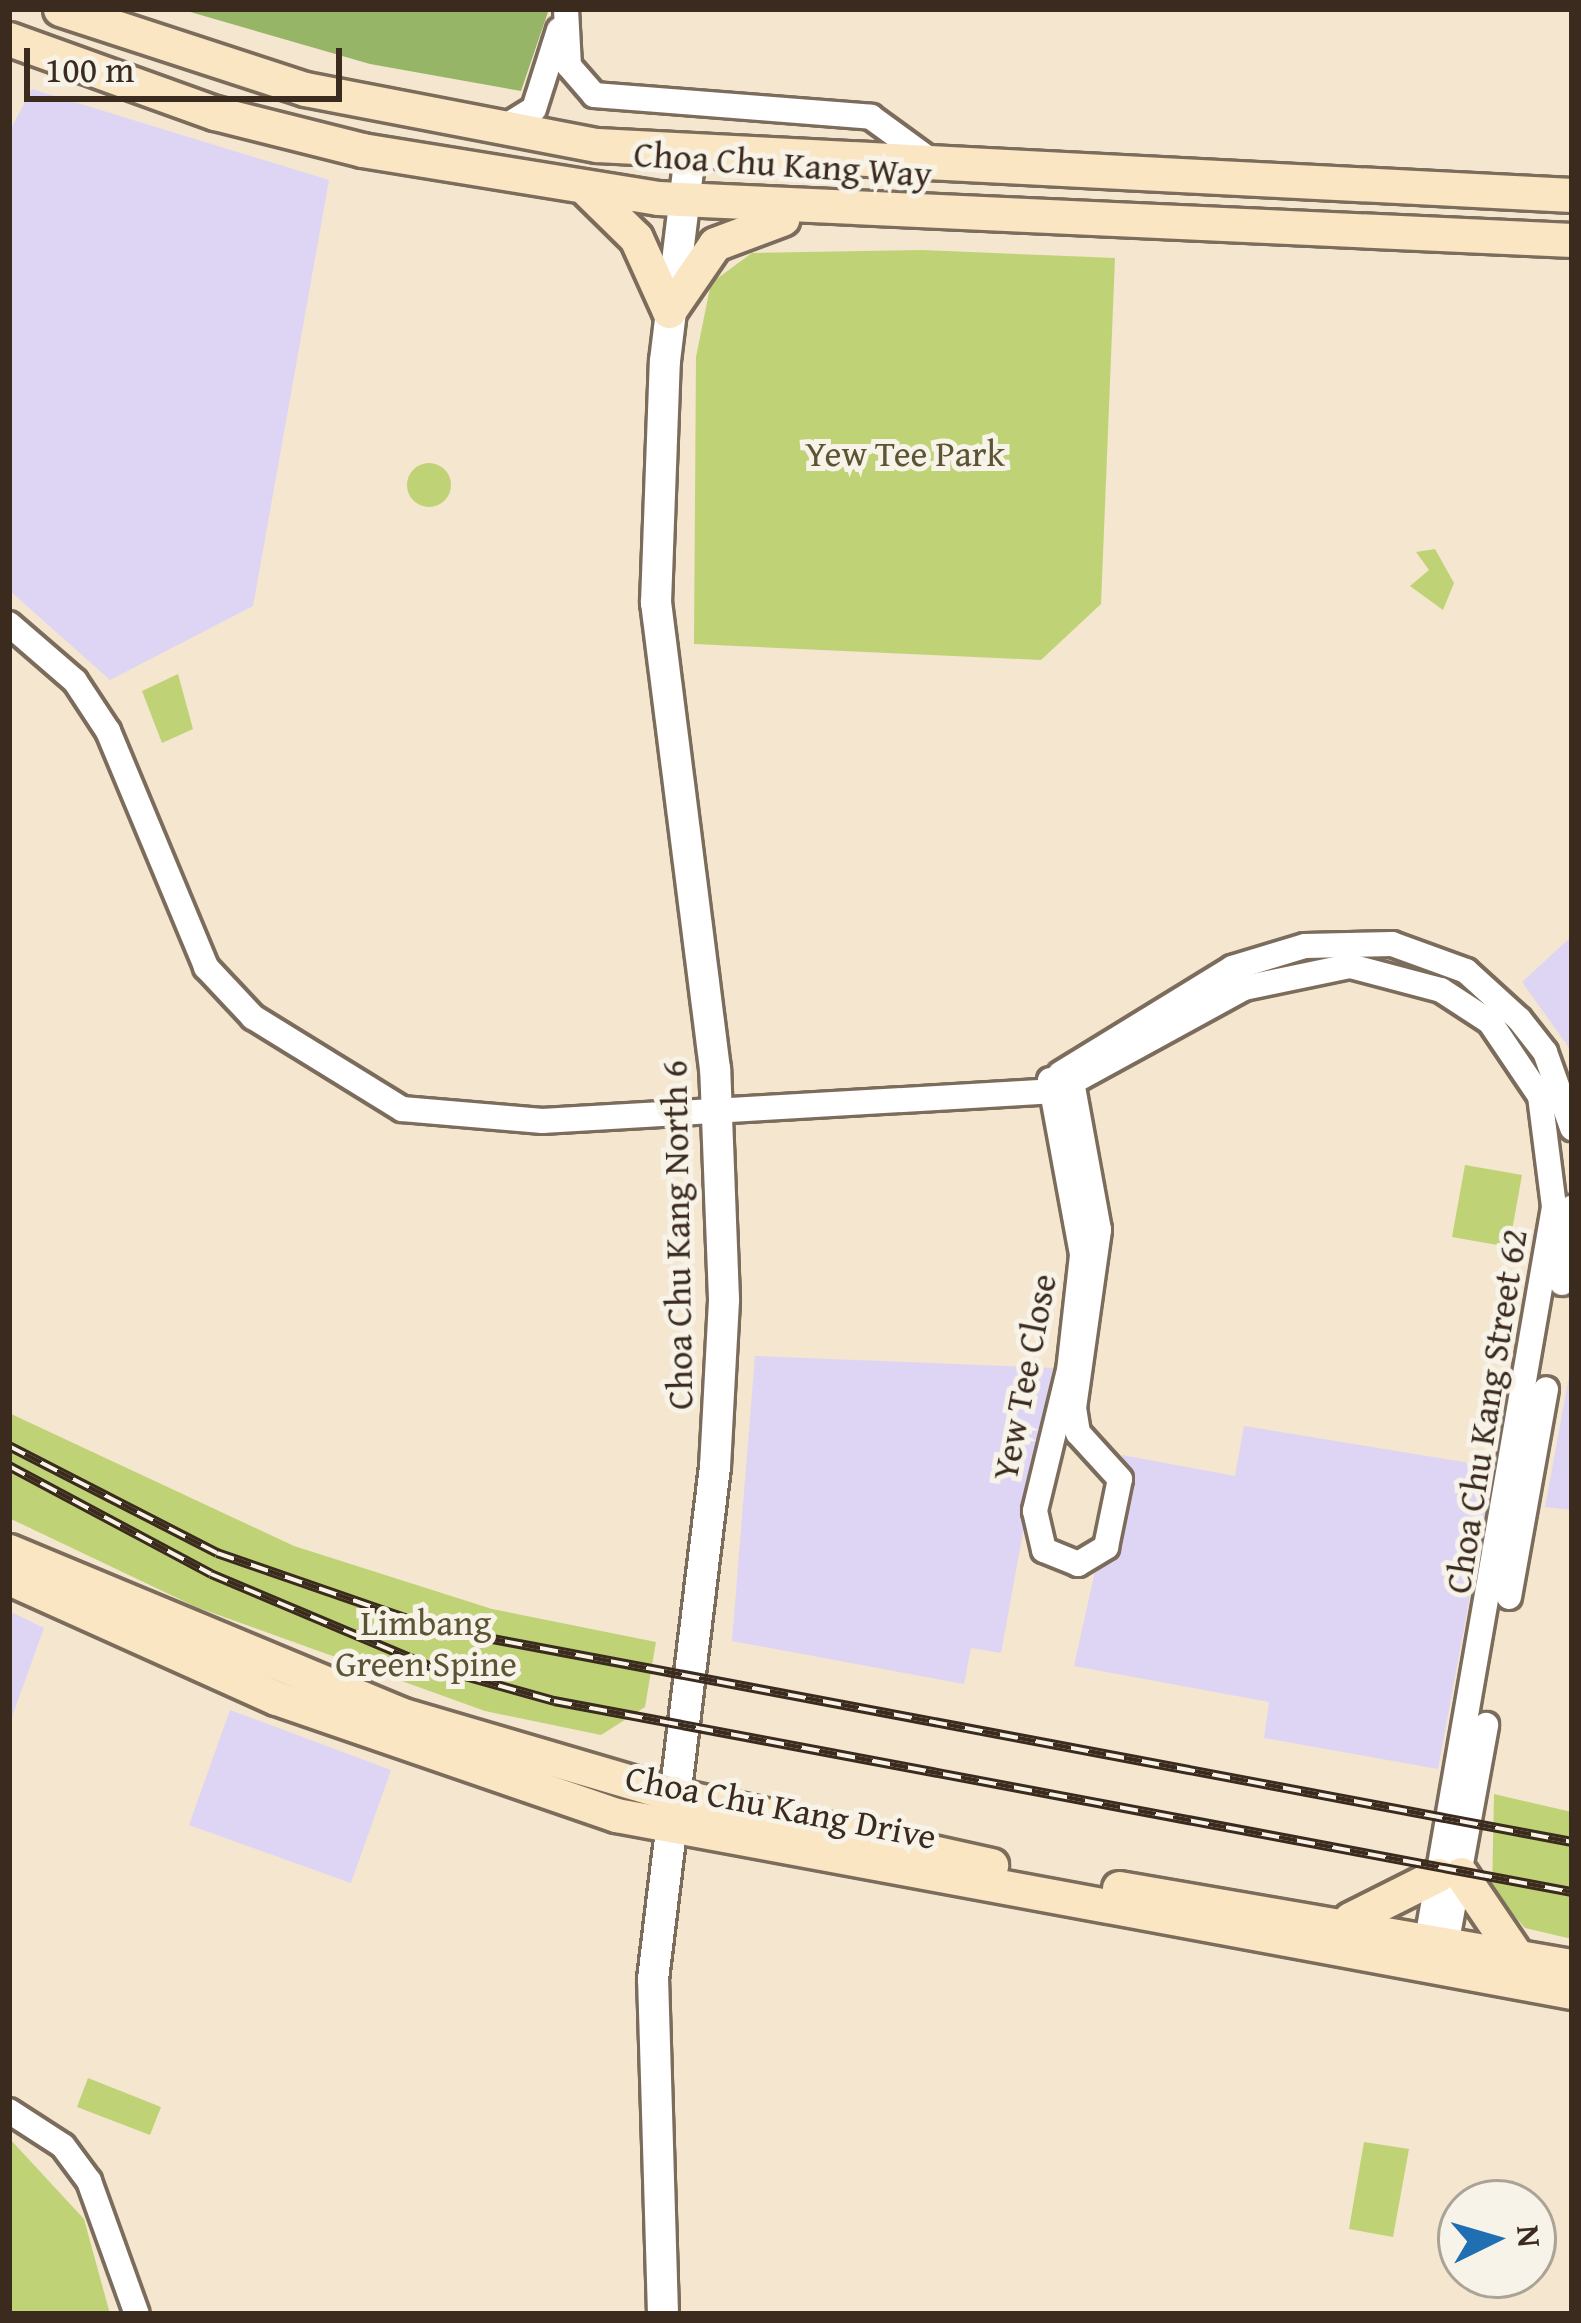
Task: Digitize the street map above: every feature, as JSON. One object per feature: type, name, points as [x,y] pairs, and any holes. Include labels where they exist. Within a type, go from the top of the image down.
[{"type":"main road","name":"Choa Chu Kang Way","points":[[60,9],[187,56],[489,131],[690,155],[1572,195]]},
{"type":"main road","name":"Choa Chu Kang Way","points":[[9,40],[215,113],[583,187],[684,201],[1572,240]]},
{"type":"main road","points":[[583,187],[626,224],[669,310],[725,236],[819,210]]},
{"type":"main road","name":"Choa Chu Kang Drive","points":[[9,1551],[235,1654],[669,1811],[1070,1881],[1343,1920],[1435,1953],[1572,1992]]},
{"type":"main road","name":"Choa Chu Kang Drive","points":[[9,1578],[276,1698],[669,1811],[1435,1953],[1517,1956],[1572,1966]]},
{"type":"main road","points":[[1343,1920],[1406,1900],[1449,1874],[1517,1956]]},
{"type":"street","points":[[489,131],[534,109],[565,9]]},
{"type":"street","points":[[565,9],[569,66],[594,95],[871,117],[937,165]]},
{"type":"street","name":"Choa Chu Kang North 6","points":[[663,2314],[650,2122],[669,1811],[723,1372],[716,1109],[656,603],[669,310],[690,155]]},
{"type":"street","name":"Choa Chu Kang Street 62","points":[[9,624],[97,711],[188,936],[253,1017],[385,1102],[455,1120],[716,1109],[1056,1082],[1244,988],[1350,966],[1459,1000],[1490,1022],[1540,1096],[1554,1207],[1543,1318],[1449,1874]]},
{"type":"street","name":"Choa Chu Kang Street 62","points":[[1056,1082],[1232,968],[1305,946],[1392,944],[1466,971],[1519,1019],[1545,1052],[1572,1128]]},
{"type":"street","name":"Yew Tee Close","points":[[1056,1082],[1100,1265],[1074,1408],[1078,1433],[1120,1479],[1106,1547],[1078,1564],[1044,1550],[1034,1511],[1080,1292],[1056,1082]]},
{"type":"street","name":"Choa Chu Kang Street 62","points":[[1435,1953],[1572,1208]]},
{"type":"street","points":[[9,2111],[63,2146],[89,2181],[137,2314]]},
{"type":"shaded area","points":[[32,89],[329,180],[253,606],[110,680],[9,590],[9,132]]},
{"type":"shaded area","points":[[1572,936],[1572,1052],[1522,982]]},
{"type":"shaded area","points":[[755,1356],[1053,1368],[1001,1653],[971,1648],[964,1684],[732,1641]]},
{"type":"shaded area","points":[[1572,1360],[1572,1510],[1545,1507]]},
{"type":"shaded area","points":[[1244,1426],[1494,1467],[1438,1769],[1264,1738],[1269,1702],[1074,1666],[1095,1571],[1121,1536],[1122,1455],[1235,1476]]},
{"type":"shaded area","points":[[9,1611],[44,1628],[9,1725]]},
{"type":"shaded area","points":[[230,1710],[391,1770],[351,1883],[189,1825]]},
{"type":"green space","points":[[180,9],[549,9],[521,91],[370,64]]},
{"type":"green space","name":"Yew Tee Park","points":[[922,250],[1115,258],[1101,604],[1041,660],[694,644],[696,357],[711,283],[752,253]]},
{"type":"green space","points":[[429,463],[444,470],[451,485],[444,500],[429,507],[414,500],[407,485],[414,470]]},
{"type":"green space","points":[[1435,549],[1454,583],[1443,610],[1410,586],[1429,570],[1416,552]]},
{"type":"green space","points":[[178,674],[193,729],[162,743],[142,691]]},
{"type":"green space","points":[[1465,1165],[1522,1175],[1509,1247],[1452,1237]]},
{"type":"green space","name":"Limbang Green Spine","points":[[9,1413],[294,1546],[492,1609],[656,1642],[645,1707],[601,1735],[485,1711],[196,1607],[9,1518]]},
{"type":"green space","points":[[1494,1794],[1572,1812],[1572,1939],[1525,1928],[1492,1891]]},
{"type":"green space","points":[[88,2078],[161,2107],[150,2135],[77,2107]]},
{"type":"green space","points":[[9,2138],[84,2219],[110,2314],[9,2314]]},
{"type":"green space","points":[[1364,2142],[1409,2149],[1393,2237],[1349,2229]]},
{"type":"railway","points":[[9,1446],[217,1553],[434,1628],[1572,1842]]},
{"type":"railway","points":[[9,1466],[211,1574],[429,1666],[554,1701],[1572,1892]]}]
